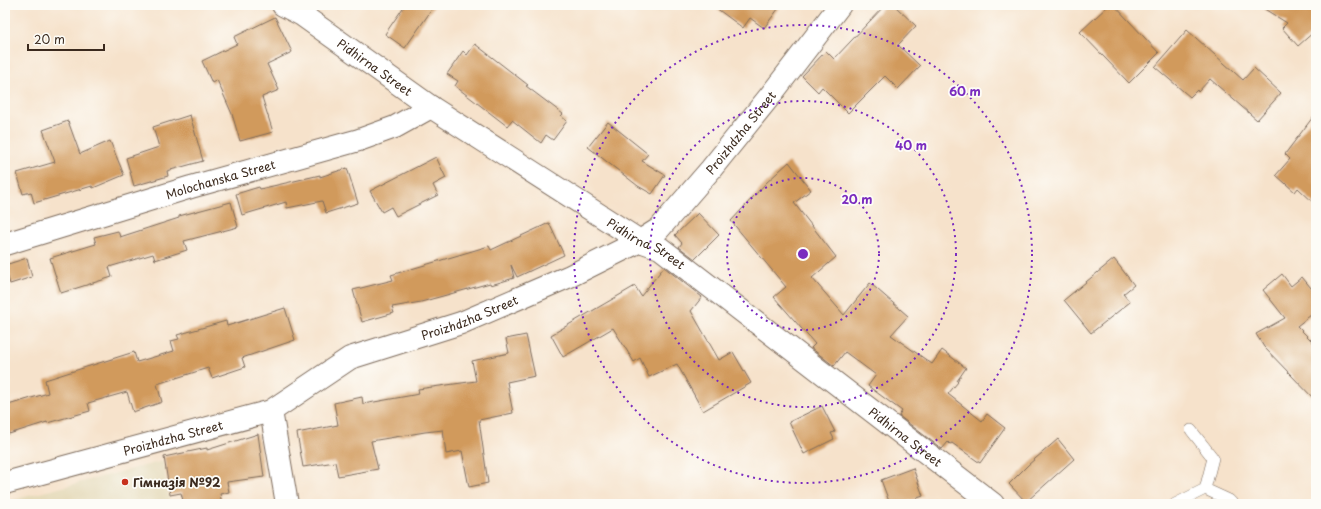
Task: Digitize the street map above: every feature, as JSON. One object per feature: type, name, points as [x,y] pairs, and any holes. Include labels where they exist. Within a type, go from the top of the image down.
[{"type":"street","name":"Pidhirna Street","points":[[283,5],[302,15],[431,107],[640,241],[660,248],[993,504]]},
{"type":"street","name":"Proizhdzha Street","points":[[5,483],[271,411],[350,358],[461,323],[570,276],[640,241],[660,229],[711,169],[770,96],[840,5]]},
{"type":"street","name":"Molochanska Street","points":[[5,244],[191,187],[359,140],[395,127],[431,107]]},
{"type":"street","points":[[271,411],[287,504]]},
{"type":"lane","points":[[1175,504],[1205,489],[1213,458],[1191,430]]},
{"type":"lane","points":[[1205,489],[1229,500],[1233,504]]},
{"type":"shaded area","name":"Гімназія №92","points":[[163,461],[170,504],[5,504],[5,502]]},
{"type":"building","points":[[405,5],[435,5],[405,48],[385,34]]},
{"type":"building","points":[[712,5],[781,5],[764,28],[750,18],[743,28]]},
{"type":"building","points":[[885,5],[894,5],[916,26],[898,45],[920,66],[898,89],[885,76],[848,113],[822,87],[818,92],[802,76],[826,51],[834,59]]},
{"type":"building","points":[[1109,5],[1114,5],[1159,53],[1129,83],[1080,32]]},
{"type":"building","points":[[1258,5],[1316,5],[1316,30],[1298,46],[1282,28],[1287,23]]},
{"type":"building","points":[[275,17],[292,52],[267,64],[279,90],[262,97],[273,132],[240,141],[232,114],[217,80],[212,83],[202,61],[237,44],[234,37]]},
{"type":"building","points":[[1187,30],[1243,80],[1254,68],[1281,93],[1257,120],[1210,79],[1198,92],[1197,90],[1190,97],[1155,67]]},
{"type":"building","points":[[475,44],[563,114],[561,116],[567,121],[553,140],[546,135],[541,143],[512,120],[507,126],[455,86],[458,81],[447,74],[463,51],[467,55]]},
{"type":"building","points":[[1316,113],[1316,205],[1298,188],[1295,192],[1276,175],[1290,159],[1285,154]]},
{"type":"building","points":[[190,115],[203,161],[167,171],[168,176],[134,186],[126,158],[159,147],[153,127]]},
{"type":"building","points":[[68,121],[80,154],[110,141],[124,175],[93,188],[92,186],[34,203],[31,192],[23,194],[17,173],[55,162],[43,130]]},
{"type":"building","points":[[608,122],[648,154],[642,161],[665,175],[652,194],[638,186],[588,147]]},
{"type":"building","points":[[436,157],[446,178],[433,185],[438,195],[396,216],[391,207],[382,212],[370,191]]},
{"type":"building","points":[[789,162],[811,190],[794,203],[836,257],[812,278],[844,315],[870,283],[908,316],[891,335],[932,364],[942,350],[966,368],[957,381],[958,382],[948,394],[982,421],[987,414],[1005,428],[980,463],[952,443],[950,444],[948,442],[942,449],[899,416],[902,411],[868,386],[876,375],[845,352],[834,366],[811,348],[815,344],[774,297],[786,287],[731,221],[766,183]]},
{"type":"building","points":[[347,168],[358,203],[326,213],[322,201],[287,208],[286,202],[242,215],[236,194],[259,187],[260,189],[320,175],[320,177]]},
{"type":"building","points":[[231,202],[238,227],[184,241],[187,250],[155,260],[153,254],[109,267],[112,277],[61,293],[50,258],[96,244],[94,237],[118,231],[120,237],[179,218],[179,216]]},
{"type":"building","points":[[698,213],[719,235],[695,259],[679,247],[682,243],[675,235]]},
{"type":"building","points":[[549,223],[564,255],[517,277],[511,265],[514,278],[421,302],[392,307],[394,313],[362,322],[353,290],[393,280],[391,275],[489,246],[491,250]]},
{"type":"building","points":[[27,258],[32,277],[10,284],[5,265]]},
{"type":"building","points":[[1114,259],[1134,285],[1123,294],[1130,302],[1091,333],[1064,300]]},
{"type":"building","points":[[664,267],[702,297],[691,311],[719,360],[733,352],[751,383],[703,411],[677,364],[649,377],[640,358],[634,362],[613,328],[563,357],[551,335],[635,286],[641,296]]},
{"type":"building","points":[[1282,274],[1291,286],[1302,277],[1316,294],[1316,311],[1297,326],[1316,345],[1316,401],[1264,347],[1256,334],[1285,318],[1263,290]]},
{"type":"building","points":[[285,308],[295,340],[242,358],[245,367],[212,378],[208,368],[157,384],[162,402],[133,412],[127,392],[88,403],[90,411],[9,434],[5,422],[5,406],[48,393],[45,380],[134,352],[137,362],[174,351],[171,341],[179,339],[177,335],[226,321],[227,326]]},
{"type":"building","points":[[526,335],[535,376],[507,382],[513,413],[479,420],[488,483],[469,487],[462,451],[446,454],[443,430],[371,441],[378,469],[338,476],[335,462],[303,467],[297,433],[338,425],[334,403],[362,397],[363,404],[419,394],[418,389],[476,381],[472,361],[509,353],[506,339]]},
{"type":"building","points":[[822,406],[835,432],[831,433],[834,439],[804,454],[789,422]]},
{"type":"building","points":[[258,434],[264,477],[227,482],[229,492],[220,494],[222,504],[184,504],[181,493],[170,495],[164,457],[207,448],[207,450]]},
{"type":"building","points":[[1058,439],[1074,459],[1026,502],[1009,484]]},
{"type":"building","points":[[913,468],[923,496],[901,504],[890,504],[881,480]]},
{"type":"place","name":"Гімназія №92","points":[[125,482]]}]
